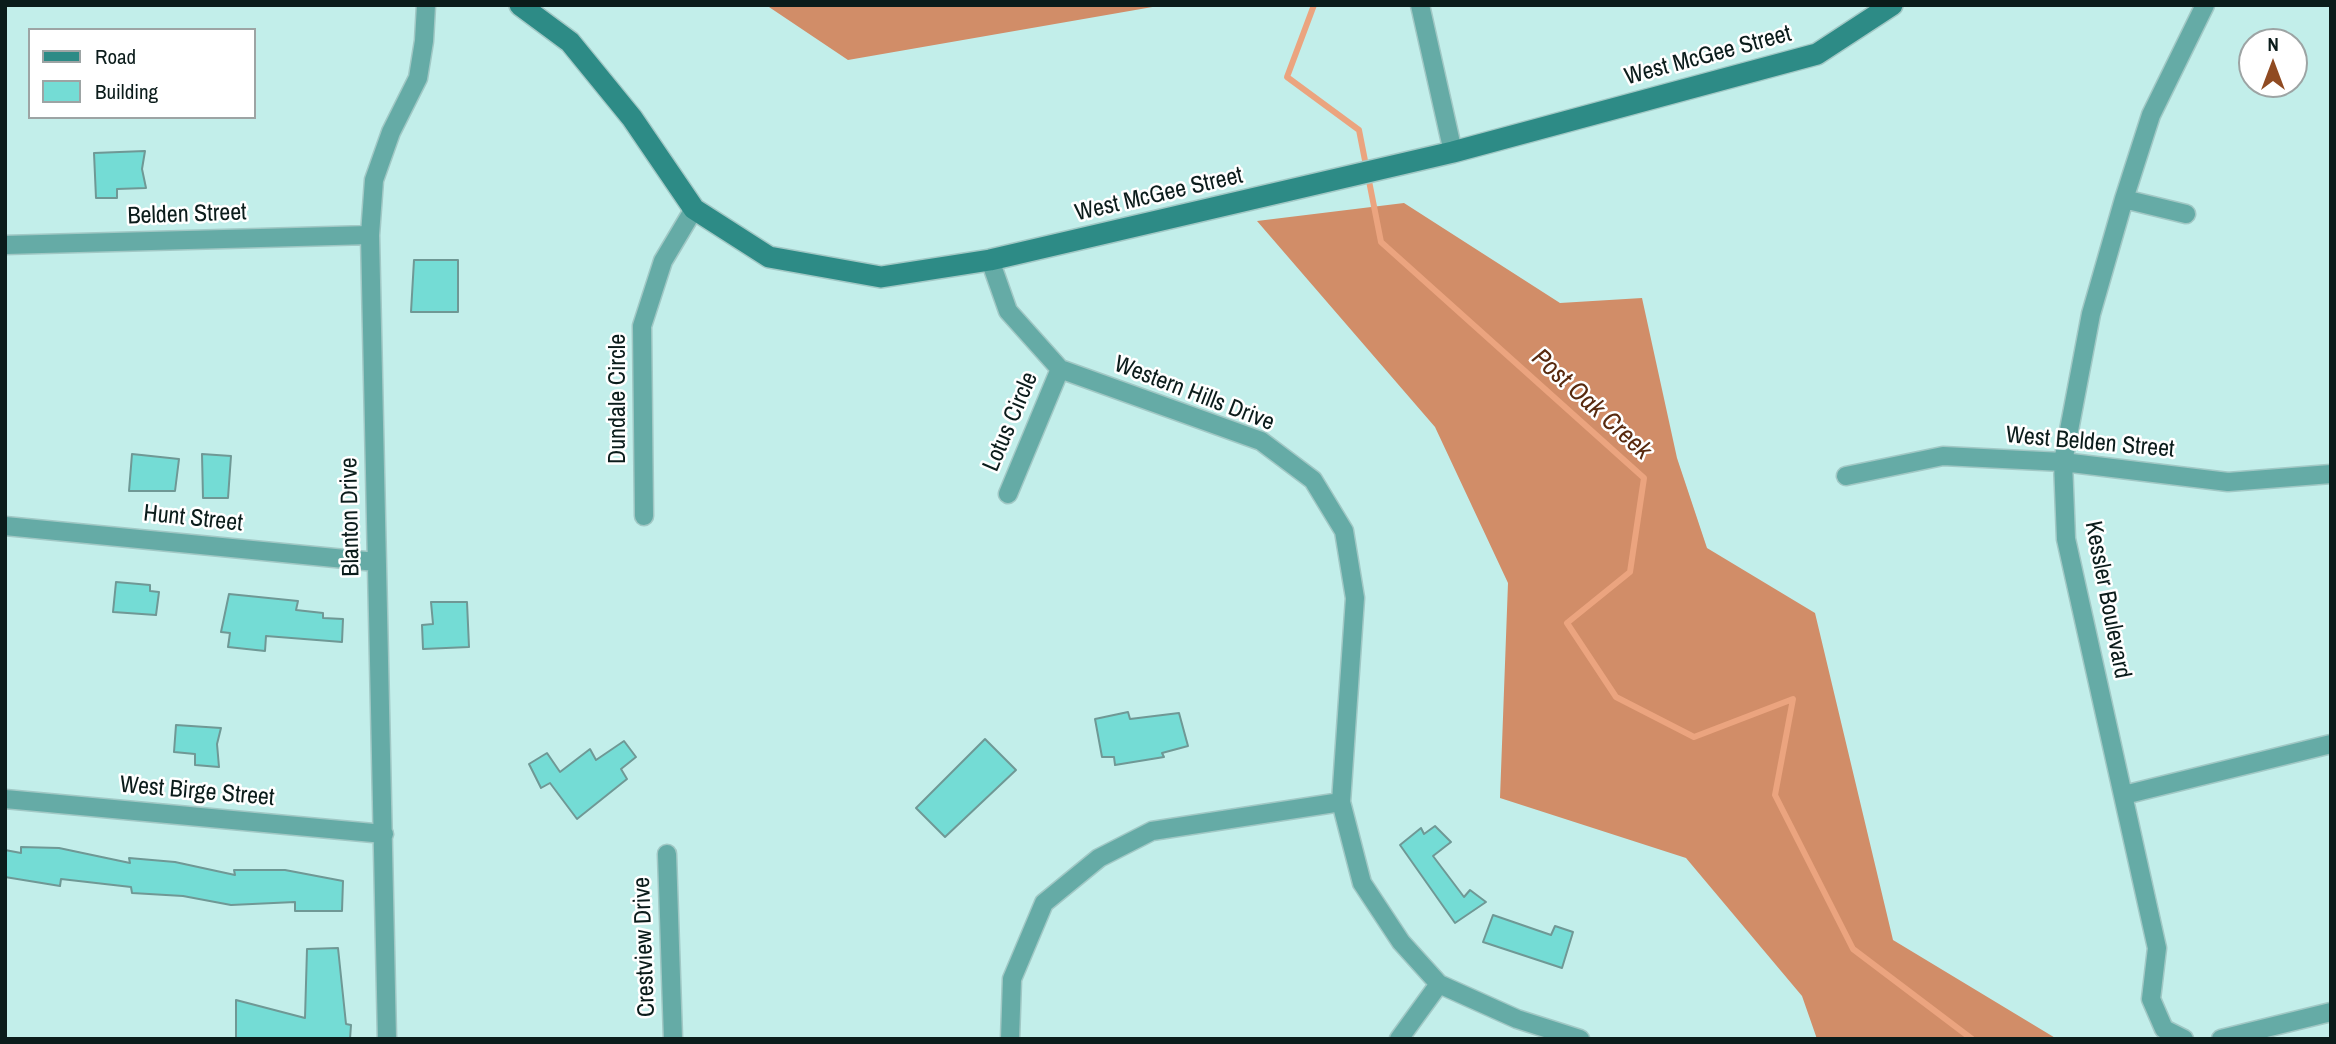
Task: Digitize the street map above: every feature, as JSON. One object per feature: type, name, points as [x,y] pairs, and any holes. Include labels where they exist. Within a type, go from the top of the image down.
[{"type":"street","name":"Blanton Drive","points":[[387,1039],[370,234],[374,180],[391,132],[418,78],[425,41],[426,5]]},
{"type":"street","name":"West McGee Street","points":[[520,5],[570,42],[632,118],[694,209],[769,257],[881,277],[990,260],[1453,152],[1817,54],[1892,5]]},
{"type":"street","points":[[1419,5],[1453,152]]},
{"type":"street","name":"Kessler Boulevard","points":[[2185,1039],[2165,1029],[2151,999],[2157,948],[2066,539],[2063,462],[2091,314],[2123,199],[2151,115],[2205,5]]},
{"type":"street","points":[[2123,199],[2186,214]]},
{"type":"street","name":"Dundale Circle","points":[[644,516],[642,326],[663,261],[694,209]]},
{"type":"street","name":"Belden Street","points":[[5,245],[370,234]]},
{"type":"street","name":"Western Hills Drive","points":[[990,260],[1008,311],[1060,369],[1261,441],[1313,480],[1344,531],[1355,598],[1341,802],[1362,883],[1401,942],[1438,984],[1517,1019],[1580,1039]]},
{"type":"street","name":"Lotus Circle","points":[[1007,494],[1060,369]]},
{"type":"street","name":"West Belden Street","points":[[1846,476],[1943,456],[2063,462],[2228,482],[2331,474]]},
{"type":"street","name":"Hunt Street","points":[[5,526],[376,562]]},
{"type":"street","points":[[2123,795],[2331,744]]},
{"type":"street","name":"West Birge Street","points":[[5,799],[384,834]]},
{"type":"street","points":[[1010,1039],[1012,979],[1045,903],[1099,858],[1152,831],[1341,802]]},
{"type":"street","name":"Crestview Drive","points":[[667,854],[673,1039]]},
{"type":"street","points":[[1399,1039],[1438,984]]},
{"type":"street","points":[[2221,1039],[2331,1012]]},
{"type":"shaded area","points":[[766,5],[1164,5],[848,60]]},
{"type":"shaded area","points":[[1404,203],[1560,303],[1642,298],[1677,458],[1707,548],[1815,613],[1893,940],[2057,1039],[1817,1039],[1802,996],[1686,858],[1500,798],[1508,583],[1435,427],[1257,221]]},
{"type":"building","points":[[145,151],[142,169],[146,188],[117,189],[117,198],[96,198],[94,153]]},
{"type":"building","points":[[414,260],[458,260],[458,312],[411,312]]},
{"type":"building","points":[[132,454],[179,459],[175,491],[129,491]]},
{"type":"building","points":[[202,454],[231,456],[228,498],[203,498]]},
{"type":"building","points":[[116,582],[150,585],[150,591],[159,592],[156,615],[113,612]]},
{"type":"building","points":[[229,594],[298,601],[296,610],[323,613],[323,618],[343,619],[342,642],[266,636],[265,651],[228,647],[230,633],[221,632]]},
{"type":"building","points":[[431,602],[467,602],[469,647],[423,649],[422,625],[433,624]]},
{"type":"building","points":[[1128,712],[1130,719],[1179,713],[1188,746],[1162,753],[1164,757],[1115,765],[1114,757],[1102,757],[1095,719]]},
{"type":"building","points":[[176,725],[221,728],[217,744],[219,767],[195,765],[195,754],[174,752]]},
{"type":"building","points":[[985,739],[1016,770],[945,837],[916,808]]},
{"type":"building","points":[[624,741],[636,757],[621,769],[627,779],[577,819],[550,783],[541,788],[529,764],[547,753],[560,772],[590,749],[596,760]]},
{"type":"building","points":[[1435,826],[1451,842],[1433,856],[1464,897],[1470,890],[1486,902],[1455,923],[1400,845],[1421,828],[1424,834]]},
{"type":"building","points":[[21,847],[59,848],[130,863],[129,858],[175,862],[235,875],[234,870],[285,870],[343,881],[342,911],[295,911],[295,902],[231,905],[183,896],[132,893],[131,887],[61,879],[60,886],[5,877],[5,850],[21,853]]},
{"type":"building","points":[[1493,915],[1551,935],[1555,926],[1573,932],[1562,968],[1483,942]]},
{"type":"building","points":[[338,948],[346,1024],[351,1025],[350,1039],[236,1039],[236,1000],[305,1018],[307,949]]},
{"type":"waterway","name":"Post Oak Creek","points":[[1314,5],[1287,77],[1359,130],[1381,242],[1644,478],[1630,572],[1567,623],[1616,697],[1694,737],[1793,699],[1775,795],[1853,949],[1972,1039]]}]
